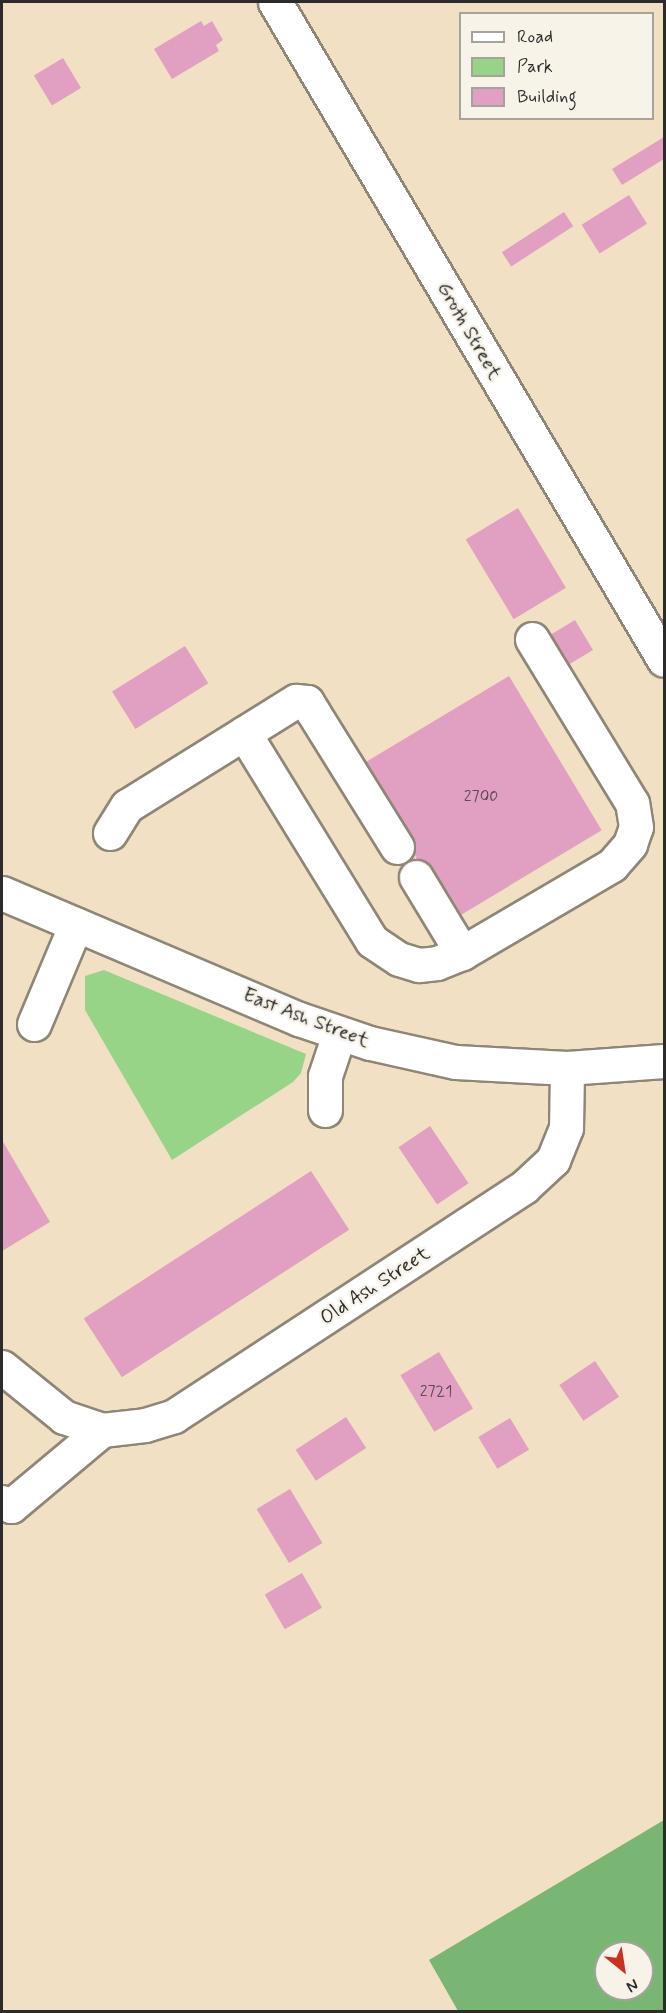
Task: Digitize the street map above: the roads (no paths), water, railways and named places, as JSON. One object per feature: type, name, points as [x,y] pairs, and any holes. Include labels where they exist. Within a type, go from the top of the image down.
[{"type":"street","name":"Groth Street","points":[[275,2],[664,660]]},
{"type":"street","points":[[244,733],[372,941],[399,959],[419,965],[462,953],[612,865],[630,844],[636,826],[632,803],[532,639]]},
{"type":"street","points":[[110,833],[127,806],[287,706],[307,702],[397,847]]},
{"type":"street","points":[[416,877],[462,953]]},
{"type":"street","name":"East Ash Street","points":[[2,893],[339,1034],[456,1062],[567,1068],[664,1061]]},
{"type":"street","points":[[33,1024],[76,924]]},
{"type":"street","points":[[325,1110],[326,1076],[339,1034]]},
{"type":"street","name":"Old Ash Street","points":[[102,1430],[145,1425],[174,1416],[524,1186],[553,1160],[566,1128],[567,1068]]},
{"type":"street","points":[[2,1367],[64,1416],[102,1430],[11,1506],[2,1502]]}]
